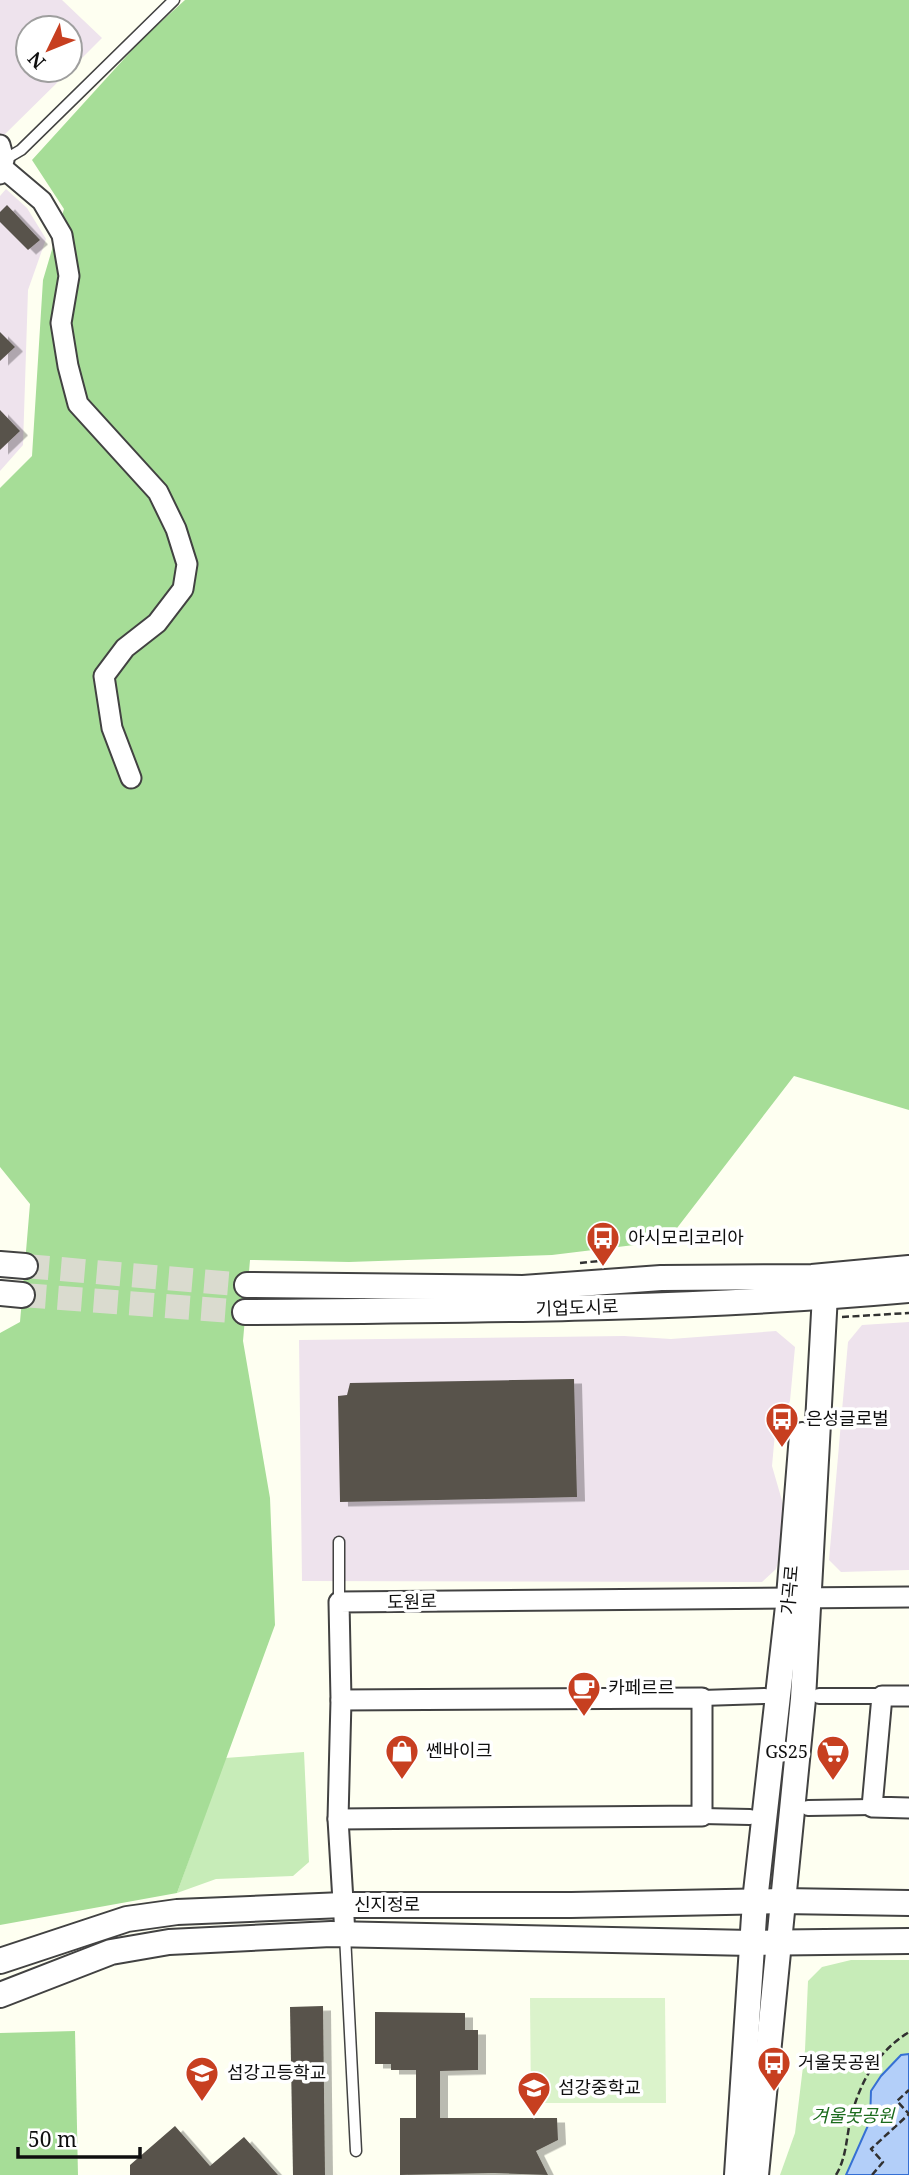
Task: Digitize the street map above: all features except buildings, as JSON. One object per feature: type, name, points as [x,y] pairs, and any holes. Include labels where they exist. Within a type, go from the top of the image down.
[{"type":"street","points":[[2,162],[43,201],[62,235],[69,276],[61,323],[78,404],[158,492],[176,529],[187,564],[184,589],[157,623],[125,648],[104,676],[113,728],[131,778]]},
{"type":"street","points":[[0,1264],[25,1266]]},
{"type":"street","name":"기업도시로","points":[[245,1312],[576,1309],[819,1287],[909,1268]]},
{"type":"street","name":"기업도시로","points":[[247,1285],[523,1288],[661,1278],[909,1290]]},
{"type":"street","name":"가곡로","points":[[751,1943],[799,1598],[819,1287]]},
{"type":"street","name":"도원로","points":[[338,1602],[909,1597]]},
{"type":"street","name":"가곡로","points":[[778,1943],[803,1699],[799,1598]]},
{"type":"street","points":[[338,1602],[341,1700],[338,1819],[345,1934]]},
{"type":"street","points":[[341,1700],[765,1696]]},
{"type":"street","points":[[819,1696],[909,1696]]},
{"type":"street","points":[[872,1807],[882,1696]]},
{"type":"street","points":[[702,1698],[702,1816]]},
{"type":"street","points":[[808,1808],[909,1808]]},
{"type":"street","points":[[338,1819],[750,1817]]},
{"type":"street","name":"신지정로","points":[[0,1961],[127,1919],[177,1912],[343,1905],[571,1905],[755,1901],[909,1903]]},
{"type":"street","points":[[0,1995],[111,1952],[169,1942],[345,1934],[751,1943],[909,1941]]},
{"type":"street","points":[[737,2175],[751,1943]]},
{"type":"street","points":[[756,2175],[778,1943]]},
{"type":"lane","points":[[2,162],[21,150],[174,0]]},
{"type":"lane","points":[[338,1602],[339,1542]]},
{"type":"lane","points":[[345,1934],[356,2151]]},
{"type":"path","points":[[847,1317],[909,1313]]},
{"type":"path","points":[[836,2175],[843,2163],[852,2116],[866,2076],[877,2058],[894,2041],[909,2032]]},
{"type":"path","points":[[872,2175],[883,2162],[871,2150],[909,2114],[897,2101],[909,2090]]},
{"type":"shaded area","points":[[0,0],[62,0],[77,14],[14,14],[14,84],[56,84],[0,139]]},
{"type":"shaded area","points":[[84,21],[102,38],[84,56]]},
{"type":"shaded area","points":[[6,189],[27,208],[46,239],[28,290],[23,445],[0,471],[0,196]]},
{"type":"shaded area","points":[[909,1322],[909,1570],[841,1572],[829,1560],[848,1342],[862,1325]]},
{"type":"shaded area","points":[[776,1331],[795,1347],[790,1401],[775,1433],[772,1466],[783,1504],[779,1559],[776,1569],[762,1582],[302,1581],[299,1340],[624,1336],[671,1339]]},
{"type":"green space","points":[[185,0],[909,0],[909,1110],[794,1076],[667,1241],[552,1255],[349,1262],[250,1260],[243,1341],[270,1498],[275,1625],[177,1893],[0,1925],[0,1333],[20,1322],[30,1204],[0,1167],[0,488],[32,456],[43,280],[64,209],[32,160],[143,38]]},
{"type":"green space","points":[[304,1752],[309,1862],[293,1876],[216,1879],[177,1893],[225,1758]]},
{"type":"green space","name":"겨울못공원","points":[[851,1960],[909,1960],[909,2175],[780,2175],[795,2133],[805,2050],[808,1981],[822,1967]]},
{"type":"green space","points":[[530,1998],[665,1998],[666,2103],[531,2103]]},
{"type":"green space","points":[[75,2031],[78,2175],[0,2175],[0,2033]]},
{"type":"water","points":[[909,2054],[909,2175],[846,2175],[870,2121],[871,2091],[901,2055]]},
{"type":"tunnel","points":[[25,1266],[247,1285]]},
{"type":"tunnel","points":[[22,1295],[245,1312]]},
{"type":"place","name":"아시모리코리아","points":[[603,1268]]},
{"type":"place","name":"은성글로벌","points":[[782,1449]]},
{"type":"place","name":"카페르르","points":[[584,1718]]},
{"type":"place","name":"쎈바이크","points":[[402,1781]]},
{"type":"place","name":"GS25","points":[[833,1782]]},
{"type":"place","name":"거울못공원","points":[[774,2093]]},
{"type":"place","name":"섬강고등학교","points":[[202,2103]]},
{"type":"place","name":"섬강중학교","points":[[534,2118]]}]
